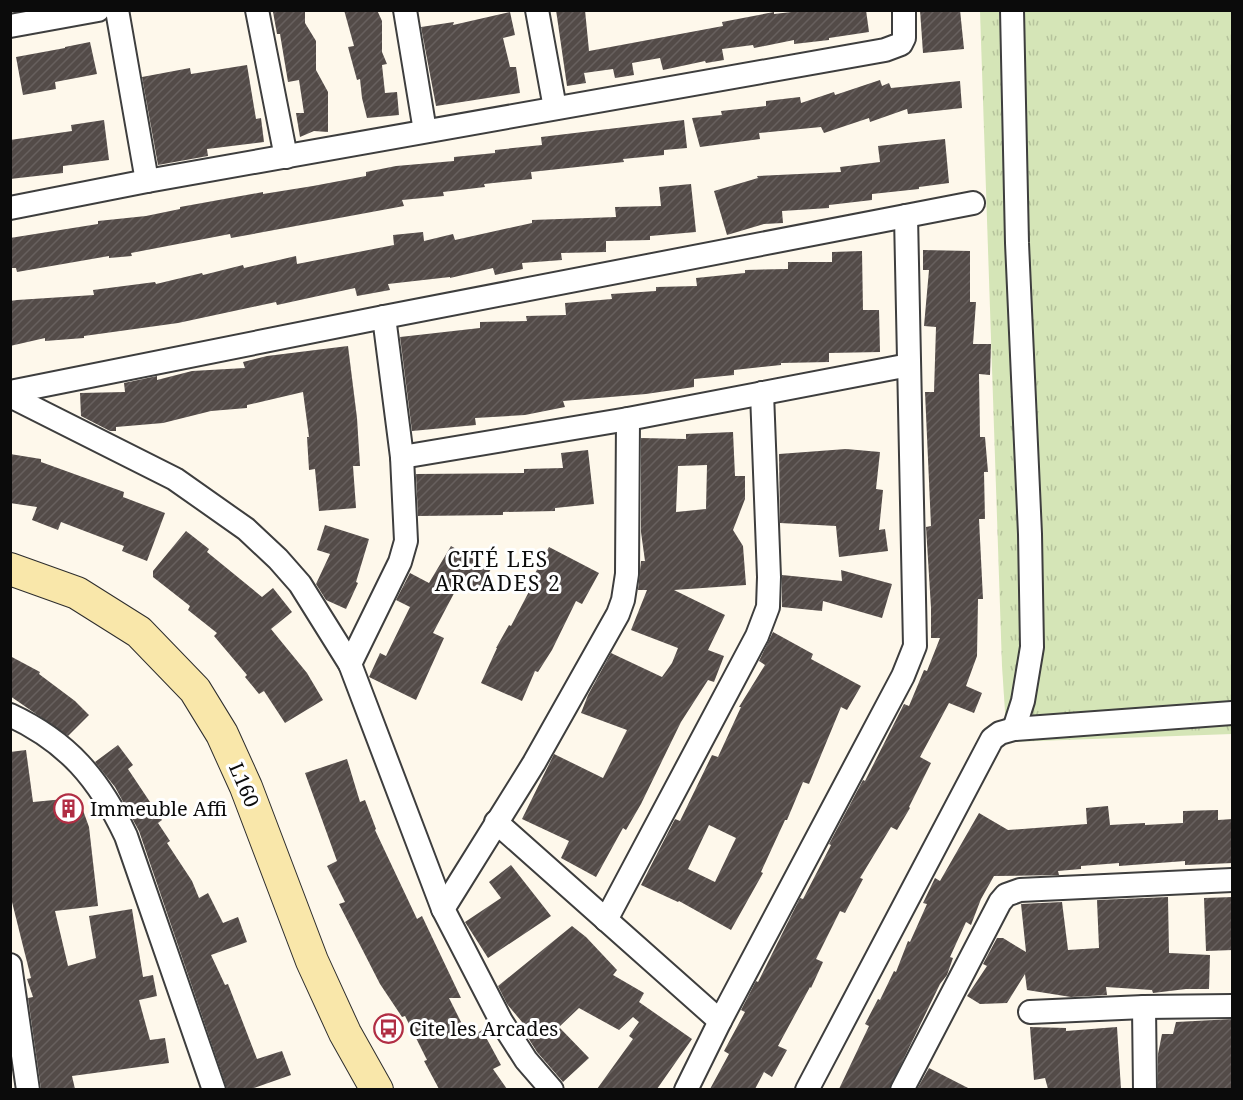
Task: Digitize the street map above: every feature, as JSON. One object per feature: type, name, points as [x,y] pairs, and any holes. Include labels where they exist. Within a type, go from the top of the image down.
[{"type":"street","points":[[10,26],[98,10]]},
{"type":"street","points":[[117,10],[147,181]]},
{"type":"street","points":[[257,10],[286,156]]},
{"type":"street","points":[[405,10],[425,131]]},
{"type":"street","points":[[537,10],[555,108]]},
{"type":"street","points":[[10,208],[147,181],[895,47],[901,44],[904,38],[904,10]]},
{"type":"street","points":[[1012,10],[1017,243],[1030,534],[1032,647],[1023,701],[1014,729]]},
{"type":"street","points":[[10,394],[384,317],[973,203]]},
{"type":"street","points":[[686,1089],[912,658],[916,630],[906,216]]},
{"type":"street","points":[[350,664],[405,549],[402,457],[384,317]]},
{"type":"street","points":[[402,457],[628,419],[909,365]]},
{"type":"street","points":[[606,920],[757,636],[768,607],[769,577],[762,393]]},
{"type":"street","points":[[10,394],[175,479],[246,529],[278,559],[300,584],[350,664],[443,909],[501,1021],[526,1060],[552,1089]]},
{"type":"street","points":[[443,909],[534,763],[610,631],[623,600],[627,574],[628,419]]},
{"type":"street","name":"L160","points":[[10,569],[77,593],[139,632],[195,690],[222,734],[246,787],[312,961],[345,1033],[377,1089]]},
{"type":"street","points":[[807,1089],[989,745],[999,733],[1014,729],[1233,713]]},
{"type":"street","points":[[10,715],[32,726],[65,749],[89,775],[114,811],[126,836],[214,1089]]},
{"type":"street","points":[[496,822],[720,1021]]},
{"type":"street","points":[[902,1089],[1000,902],[1006,895],[1020,890],[1233,880]]},
{"type":"street","points":[[10,964],[28,1089]]},
{"type":"street","points":[[1030,1012],[1233,1006]]},
{"type":"street","points":[[1144,1007],[1145,1089]]},
{"type":"green space","points":[[980,11],[1232,11],[1232,734],[1007,742],[1002,666]]},
{"type":"building","points":[[305,10],[305,23],[316,41],[316,70],[328,92],[328,132],[314,131],[300,137],[296,113],[304,113],[299,80],[288,82],[280,34],[277,34],[273,12]]},
{"type":"building","points":[[344,10],[377,10],[382,21],[382,52],[387,64],[382,65],[385,93],[397,92],[399,115],[367,118],[360,79],[357,80],[348,47],[354,46]]},
{"type":"building","points":[[556,10],[585,10],[589,51],[723,26],[722,22],[774,12],[774,14],[809,10],[866,10],[869,32],[829,38],[829,40],[794,44],[794,40],[754,48],[753,45],[722,49],[724,60],[706,63],[705,61],[663,70],[660,58],[632,63],[634,75],[615,78],[613,69],[584,73],[586,83],[567,86]]},
{"type":"building","points":[[920,10],[960,10],[964,49],[923,53]]},
{"type":"building","points":[[510,12],[515,35],[503,38],[510,67],[516,67],[520,93],[436,106],[421,27],[454,22],[453,25]]},
{"type":"building","points":[[90,42],[97,74],[55,82],[56,89],[23,95],[16,57]]},
{"type":"building","points":[[247,65],[256,119],[261,118],[264,142],[207,149],[208,156],[158,165],[142,77],[190,68],[191,74]]},
{"type":"building","points":[[880,80],[882,86],[889,83],[891,88],[960,81],[962,108],[908,114],[907,109],[870,122],[869,118],[824,133],[821,127],[759,133],[760,139],[700,147],[692,118],[722,115],[721,111],[766,106],[766,101],[800,97],[801,103],[834,92],[835,95]]},
{"type":"building","points":[[104,120],[109,160],[63,166],[63,173],[10,179],[10,140],[72,131],[71,125]]},
{"type":"building","points":[[684,120],[687,148],[664,150],[664,155],[623,159],[624,162],[531,172],[532,179],[484,184],[485,187],[443,192],[444,196],[402,200],[404,206],[231,238],[230,234],[131,253],[132,256],[109,258],[109,256],[17,272],[16,268],[10,268],[10,238],[98,224],[98,221],[146,216],[180,209],[180,207],[263,192],[263,194],[313,186],[366,176],[366,172],[396,166],[454,161],[454,157],[542,145],[541,137]]},
{"type":"building","points":[[945,139],[949,183],[872,194],[872,200],[829,205],[829,208],[782,211],[783,223],[764,224],[727,235],[714,191],[758,178],[757,176],[841,172],[840,167],[880,162],[878,146]]},
{"type":"building","points":[[691,184],[696,232],[650,236],[650,240],[606,241],[606,252],[561,253],[562,260],[522,263],[523,269],[495,275],[493,268],[450,278],[388,284],[390,290],[357,296],[355,288],[178,323],[84,336],[84,338],[45,341],[45,338],[10,346],[10,301],[94,295],[93,290],[155,282],[156,284],[296,256],[297,264],[394,245],[393,235],[423,232],[424,241],[453,234],[455,240],[532,223],[532,220],[616,217],[615,207],[661,206],[659,187]]},
{"type":"building","points":[[923,250],[970,251],[970,302],[976,302],[973,344],[991,344],[990,375],[979,374],[980,437],[985,437],[988,472],[984,472],[985,519],[979,519],[983,599],[978,599],[977,656],[966,686],[982,693],[974,713],[949,703],[920,757],[931,763],[910,808],[897,830],[891,827],[860,878],[863,879],[845,913],[840,911],[816,959],[823,962],[778,1046],[787,1050],[772,1077],[764,1072],[755,1089],[710,1089],[729,1054],[724,1051],[745,1012],[741,1010],[756,981],[758,982],[800,898],[803,899],[831,845],[829,844],[863,780],[865,781],[904,704],[909,706],[924,670],[927,671],[940,638],[931,638],[926,527],[931,526],[925,392],[934,392],[936,327],[924,326],[929,270],[923,270]]},
{"type":"building","points":[[862,251],[863,310],[879,310],[880,352],[829,353],[829,362],[781,363],[781,365],[734,370],[734,375],[694,379],[694,387],[646,394],[563,401],[565,407],[525,415],[475,418],[476,425],[412,431],[400,337],[480,328],[480,322],[527,321],[526,316],[566,315],[565,303],[612,299],[611,294],[656,291],[656,287],[697,286],[696,278],[745,273],[745,270],[788,269],[788,262],[832,262],[832,252]]},
{"type":"building","points":[[348,346],[360,466],[353,466],[356,508],[319,511],[315,469],[309,470],[307,437],[309,437],[303,392],[247,405],[247,408],[211,411],[163,423],[116,427],[116,431],[110,431],[81,416],[80,393],[125,392],[124,383],[157,376],[157,380],[192,371],[245,368],[243,362],[267,356]]},
{"type":"building","points":[[733,432],[735,476],[745,476],[745,499],[733,530],[743,546],[746,585],[674,590],[725,615],[708,650],[724,656],[714,682],[708,680],[681,722],[641,804],[626,830],[623,828],[596,877],[561,858],[569,841],[522,819],[554,754],[603,778],[627,730],[581,713],[611,653],[662,677],[672,663],[678,648],[631,630],[647,590],[638,590],[641,561],[645,561],[641,532],[641,438],[686,439],[686,434]],"holes":[[[707,465],[706,509],[676,512],[678,466]]]},
{"type":"building","points":[[846,449],[880,452],[876,489],[883,490],[879,530],[885,529],[888,551],[839,557],[836,526],[780,523],[779,454]]},
{"type":"building","points":[[588,450],[594,504],[555,508],[555,511],[503,512],[503,515],[418,516],[416,474],[524,473],[524,469],[563,468],[561,453]]},
{"type":"building","points":[[10,454],[41,459],[41,462],[124,492],[123,497],[165,513],[147,561],[122,551],[124,546],[61,522],[58,530],[32,520],[37,507],[10,503]]},
{"type":"building","points":[[325,525],[369,539],[356,582],[358,583],[346,609],[326,600],[316,584],[330,554],[317,550]]},
{"type":"building","points":[[186,531],[209,549],[207,552],[262,597],[273,588],[292,612],[271,629],[307,673],[323,700],[285,723],[264,691],[259,694],[245,677],[247,675],[214,636],[217,633],[188,610],[190,606],[153,577],[153,571]]},
{"type":"building","points":[[451,546],[491,569],[477,593],[460,582],[433,633],[444,638],[416,700],[369,677],[380,653],[386,656],[410,607],[396,600],[410,573],[429,583]]},
{"type":"building","points":[[549,547],[599,573],[582,604],[576,601],[552,650],[538,672],[535,671],[522,701],[481,683],[496,648],[509,625],[511,626],[535,580],[532,579]]},
{"type":"building","points":[[841,570],[892,584],[882,618],[823,601],[822,611],[782,607],[782,575],[842,581]]},
{"type":"building","points":[[773,632],[813,654],[811,659],[861,686],[847,710],[841,707],[809,784],[803,782],[761,872],[763,873],[731,930],[679,901],[641,885],[675,819],[680,821],[712,755],[718,757],[741,707],[739,707],[765,665],[759,661]],"holes":[[[709,825],[736,838],[715,882],[688,869]]]},
{"type":"building","points":[[10,656],[40,672],[39,674],[75,701],[89,715],[68,736],[10,696]]},
{"type":"building","points":[[118,745],[133,765],[128,769],[162,820],[158,823],[170,841],[167,843],[192,881],[199,898],[208,893],[223,923],[238,917],[247,942],[211,955],[225,985],[228,984],[257,1059],[282,1051],[291,1075],[251,1089],[227,1089],[139,831],[115,787],[95,762]]},
{"type":"building","points":[[26,750],[33,802],[75,798],[80,802],[89,827],[98,906],[55,911],[68,966],[96,958],[89,916],[132,909],[143,977],[153,975],[157,996],[139,1000],[150,1040],[165,1038],[169,1063],[72,1076],[75,1089],[41,1089],[28,998],[33,997],[27,979],[31,978],[10,894],[10,752]]},
{"type":"building","points":[[347,759],[360,802],[365,800],[375,830],[417,919],[422,916],[461,998],[449,998],[469,1038],[482,1030],[501,1065],[493,1069],[507,1089],[439,1089],[405,1016],[402,1017],[380,984],[339,904],[345,902],[327,866],[337,861],[305,773]]},
{"type":"building","points":[[1108,806],[1110,825],[1183,823],[1183,811],[1218,810],[1218,820],[1233,819],[1233,863],[1185,865],[1185,861],[1119,866],[1119,863],[1081,866],[1081,869],[1058,871],[1059,875],[994,876],[981,899],[971,925],[966,922],[950,957],[953,958],[947,975],[940,984],[889,1089],[839,1089],[869,1026],[865,1024],[894,971],[896,972],[908,941],[910,942],[927,904],[923,903],[935,878],[940,881],[979,813],[1008,830],[1087,824],[1086,808]]},
{"type":"building","points":[[511,865],[551,916],[488,958],[465,922],[501,898],[489,882]]},
{"type":"building","points":[[1168,897],[1169,953],[1210,955],[1209,989],[1153,993],[1152,990],[1106,987],[1107,995],[1071,997],[1027,990],[1025,974],[1007,1003],[980,1004],[967,996],[987,966],[983,964],[997,938],[1003,938],[1026,952],[1021,904],[1062,902],[1068,950],[1099,948],[1097,900]]},
{"type":"building","points":[[1233,897],[1233,950],[1206,951],[1204,898]]},
{"type":"building","points":[[572,926],[586,937],[617,970],[613,975],[644,993],[639,1002],[692,1039],[657,1089],[597,1089],[633,1039],[629,1036],[639,1022],[633,1017],[619,1030],[579,1008],[559,1027],[589,1058],[563,1082],[537,1052],[520,1025],[522,1022],[507,1004],[498,986]]},
{"type":"building","points":[[1233,1019],[1233,1089],[1158,1089],[1158,1054],[1162,1034],[1173,1034],[1176,1022]]},
{"type":"building","points":[[1030,1027],[1066,1028],[1066,1031],[1117,1027],[1121,1089],[1048,1089],[1045,1078],[1034,1080]]},
{"type":"building","points":[[929,1068],[970,1089],[917,1089]]},
{"type":"place","name":"Immeuble Affi","points":[[69,809]]},
{"type":"place","name":"Cite les Arcades","points":[[388,1029]]},
{"type":"district","name":"CITÉ LES ARCADES 2","points":[[498,572]]}]
